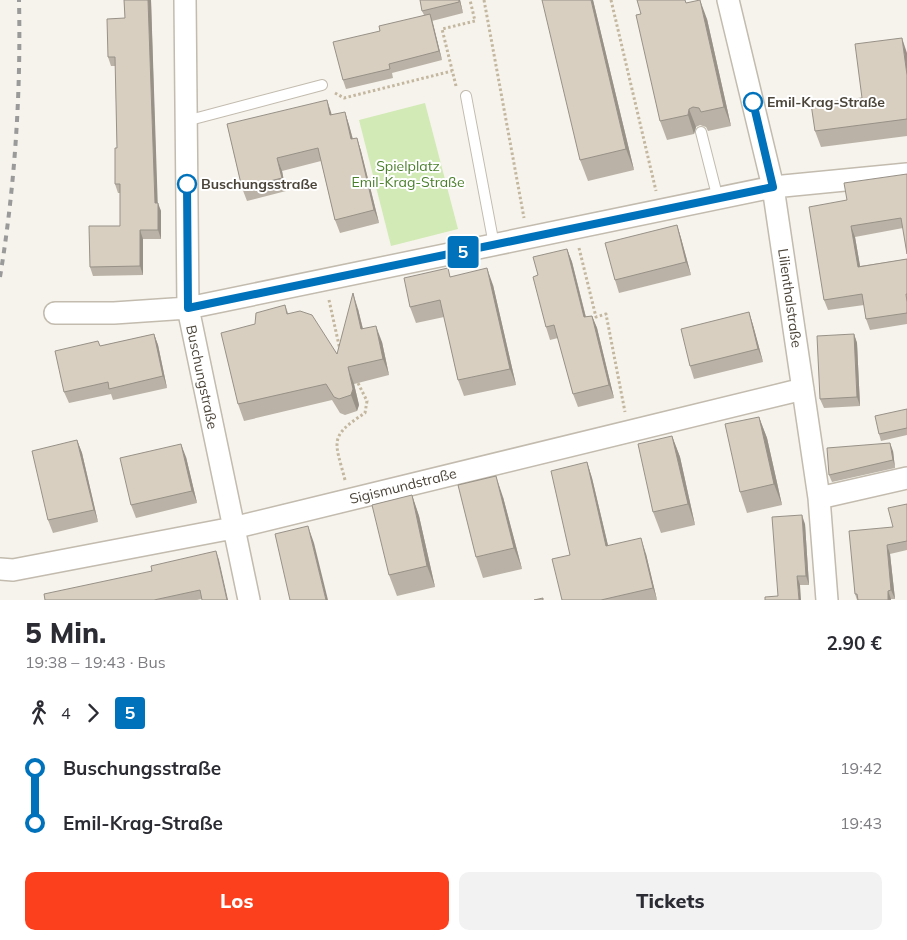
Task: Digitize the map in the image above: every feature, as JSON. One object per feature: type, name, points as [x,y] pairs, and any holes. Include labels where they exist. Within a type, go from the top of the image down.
[{"type":"street","name":"Buschungstraße","points":[[184,0],[188,308],[249,600]]},
{"type":"street","name":"Lilienthalstraße","points":[[728,0],[773,187],[819,498],[827,600]]},
{"type":"street","points":[[55,313],[114,313],[188,308],[773,187],[907,174]]},
{"type":"street","name":"Sigismundstraße","points":[[0,569],[13,570],[233,528],[803,389]]},
{"type":"street","points":[[819,498],[907,478]]},
{"type":"lane","points":[[186,121],[322,85]]},
{"type":"lane","points":[[466,96],[494,245]]},
{"type":"lane","points":[[701,132],[718,199]]},
{"type":"path","points":[[466,96],[459,100],[442,29],[475,21],[470,0]]},
{"type":"path","points":[[484,0],[528,238]]},
{"type":"path","points":[[611,0],[660,211]]},
{"type":"path","points":[[322,85],[344,98],[452,71]]},
{"type":"path","points":[[575,228],[596,317],[606,314],[629,431]]},
{"type":"path","points":[[324,280],[340,352]]},
{"type":"path","points":[[350,499],[337,434],[345,426],[365,413],[367,401],[358,383]]},
{"type":"green space","name":"Spielplatz Emil-Krag-Straße","points":[[425,103],[458,229],[391,246],[359,120]]},
{"type":"building","points":[[124,0],[148,0],[155,203],[158,203],[158,230],[140,230],[140,266],[90,267],[89,226],[120,226],[120,184],[115,184],[115,148],[117,148],[115,57],[108,57],[107,19],[125,18]]},
{"type":"building","points":[[420,0],[459,0],[459,2],[422,11]]},
{"type":"building","points":[[542,0],[591,0],[626,149],[580,160]]},
{"type":"building","points":[[637,0],[685,0],[686,3],[700,0],[724,107],[701,112],[699,108],[693,107],[689,109],[688,115],[660,121],[636,15],[641,14]]},
{"type":"building","points":[[430,14],[439,51],[389,64],[390,69],[343,80],[333,42],[380,31],[379,26]]},
{"type":"building","points":[[902,38],[907,75],[907,119],[815,131],[811,104],[862,98],[855,44]]},
{"type":"building","points":[[327,100],[330,115],[345,112],[351,139],[357,138],[374,210],[335,220],[318,148],[277,158],[282,178],[242,188],[227,124]]},
{"type":"building","points":[[907,174],[907,254],[901,218],[851,226],[858,267],[907,259],[907,313],[866,319],[862,294],[824,300],[809,207],[847,200],[844,183]]},
{"type":"building","points":[[677,225],[686,262],[615,280],[605,243]]},
{"type":"building","points":[[567,249],[584,317],[592,316],[609,385],[573,394],[554,325],[546,327],[533,277],[538,275],[533,257]]},
{"type":"building","points":[[448,268],[450,277],[487,268],[510,369],[458,380],[440,300],[410,307],[404,278]]},
{"type":"building","points":[[353,293],[361,329],[376,326],[383,359],[348,367],[353,389],[351,395],[339,399],[334,397],[326,384],[238,404],[221,333],[255,324],[256,313],[285,305],[287,314],[300,311],[312,315],[337,354]]},
{"type":"building","points":[[749,312],[758,349],[690,366],[681,329]]},
{"type":"building","points":[[154,334],[163,376],[109,389],[108,382],[64,392],[55,351],[98,341],[100,346]]},
{"type":"building","points":[[854,334],[857,397],[820,399],[817,336]]},
{"type":"building","points":[[907,409],[907,428],[879,434],[875,416]]},
{"type":"building","points":[[759,417],[774,484],[740,492],[725,424]]},
{"type":"building","points":[[672,436],[688,504],[653,512],[638,444]]},
{"type":"building","points":[[77,440],[94,510],[48,520],[32,451]]},
{"type":"building","points":[[890,443],[893,460],[829,475],[827,448]]},
{"type":"building","points":[[181,444],[192,491],[131,505],[120,458]]},
{"type":"building","points":[[587,462],[606,546],[641,538],[653,588],[601,600],[562,600],[552,559],[570,555],[551,471]]},
{"type":"building","points":[[496,476],[514,548],[476,557],[458,485]]},
{"type":"building","points":[[412,495],[427,566],[389,575],[372,505]]},
{"type":"building","points":[[907,504],[907,541],[887,545],[891,590],[888,591],[888,600],[858,600],[857,594],[855,594],[849,531],[893,527],[888,508]]},
{"type":"building","points":[[802,515],[806,576],[797,576],[799,600],[765,600],[765,597],[778,596],[772,517]]},
{"type":"building","points":[[308,526],[326,600],[290,600],[275,534]]},
{"type":"building","points":[[216,551],[227,600],[202,600],[200,590],[154,600],[45,600],[44,594],[152,571],[151,566]]},
{"type":"railway","points":[[0,277],[10,208],[16,139],[19,0]]},
{"type":"bus line","name":"5","points":[[187,184],[188,308],[773,187],[753,102]]},
{"type":"place","name":"Emil-Krag-Straße","points":[[753,102]]},
{"type":"place","name":"Buschungsstraße","points":[[187,184]]}]
